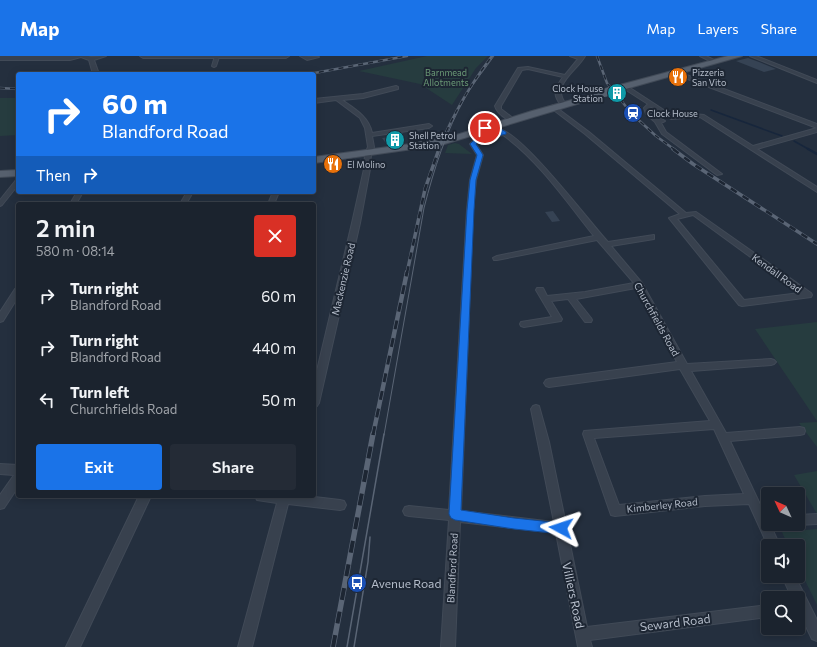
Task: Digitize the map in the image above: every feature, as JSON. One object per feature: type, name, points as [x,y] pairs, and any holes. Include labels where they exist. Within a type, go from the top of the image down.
[{"type":"main road","points":[[316,160],[368,154],[423,145],[433,145],[457,139],[476,131],[563,104],[625,88],[674,72],[710,58],[738,56]]},
{"type":"main road","points":[[0,174],[16,173]]},
{"type":"street","points":[[0,58],[70,58],[79,56]]},
{"type":"street","points":[[83,56],[91,59],[103,56]]},
{"type":"street","points":[[143,56],[286,56]]},
{"type":"street","points":[[302,56],[307,59],[317,57]]},
{"type":"street","points":[[572,56],[582,57]]},
{"type":"street","points":[[702,56],[710,58]]},
{"type":"street","points":[[752,56],[817,82]]},
{"type":"street","points":[[214,66],[217,57]]},
{"type":"street","points":[[563,104],[559,101],[558,97],[560,86],[565,76],[582,57]]},
{"type":"street","points":[[91,59],[96,72]]},
{"type":"street","points":[[512,120],[499,110],[498,106],[520,68],[528,68],[565,76]]},
{"type":"street","points":[[674,72],[817,126]]},
{"type":"street","points":[[316,101],[382,92],[396,88]]},
{"type":"street","points":[[625,88],[673,118]]},
{"type":"street","points":[[338,98],[362,118],[368,128],[369,134],[429,126]]},
{"type":"street","points":[[651,104],[647,108],[648,112],[657,121],[664,133],[719,174]]},
{"type":"street","points":[[554,107],[685,215]]},
{"type":"street","points":[[657,121],[700,116],[817,190]]},
{"type":"street","name":"Churchfields Road","points":[[493,126],[504,133],[549,175],[639,285],[717,425],[752,499],[761,514]]},
{"type":"street","points":[[752,148],[817,130]]},
{"type":"street","name":"Blandford Road","points":[[448,647],[470,210],[473,180],[480,155],[473,144],[477,140],[504,133]]},
{"type":"street","name":"Mackenzie Road","points":[[317,385],[356,223],[367,169],[368,154],[371,147],[369,134]]},
{"type":"street","points":[[0,204],[16,184]]},
{"type":"street","name":"Kendall Road","points":[[694,213],[808,295],[742,302],[672,218],[694,213]]},
{"type":"street","points":[[606,245],[651,236]]},
{"type":"street","points":[[498,258],[599,237]]},
{"type":"street","points":[[545,299],[585,295],[639,285]]},
{"type":"street","points":[[524,324],[558,320],[540,290]]},
{"type":"street","points":[[0,319],[16,294]]},
{"type":"street","points":[[808,295],[817,299]]},
{"type":"street","points":[[570,296],[588,320]]},
{"type":"street","points":[[549,383],[684,366],[771,362]]},
{"type":"street","name":"Villiers Road","points":[[536,409],[544,442],[582,634],[586,647]]},
{"type":"street","name":"Kimberley Road","points":[[717,425],[588,434],[615,511],[705,500],[752,499]]},
{"type":"street","points":[[722,437],[800,431]]},
{"type":"street","points":[[0,469],[16,470]]},
{"type":"street","points":[[0,504],[16,481]]},
{"type":"street","points":[[73,647],[144,498]]},
{"type":"street","points":[[246,647],[284,498]]},
{"type":"street","points":[[290,498],[340,506]]},
{"type":"street","points":[[409,511],[455,514],[514,524],[561,528]]},
{"type":"street","points":[[805,520],[817,519]]},
{"type":"street","name":"Seward Road","points":[[582,634],[761,612]]},
{"type":"street","points":[[805,615],[817,634]]},
{"type":"green space","name":"Barnmead Allotments","points":[[427,56],[488,56],[476,68],[452,105],[420,84],[359,71]]},
{"type":"green space","points":[[0,98],[16,98],[16,135],[0,136]]},
{"type":"green space","points":[[455,143],[459,144],[472,154],[445,153],[448,145]]},
{"type":"green space","points":[[817,322],[817,421],[755,329]]},
{"type":"green space","points":[[817,422],[817,447],[799,423]]},
{"type":"green space","points":[[817,471],[817,514],[805,494],[805,487],[801,487],[794,475]]},
{"type":"green space","points":[[817,529],[817,605],[805,580],[805,539],[785,539],[782,532]]},
{"type":"building","points":[[748,58],[776,69],[764,72],[736,61]]},
{"type":"building","points":[[397,136],[403,143],[388,146],[382,138]]},
{"type":"building","points":[[553,211],[560,221],[552,222],[545,212]]},
{"type":"waterway","points":[[711,110],[782,136]]},
{"type":"waterway","points":[[794,141],[810,150]]},
{"type":"waterway","points":[[808,149],[817,154]]},
{"type":"tram line","points":[[384,435],[424,208],[432,179],[441,150],[459,109],[472,86],[494,56]]},
{"type":"tram line","points":[[347,647],[384,434]]},
{"type":"tram line","points":[[354,647],[368,562],[370,537]]},
{"type":"railway","points":[[316,73],[407,56]]},
{"type":"railway","points":[[438,150],[462,101],[492,56]]},
{"type":"railway","points":[[597,56],[607,83],[632,114],[656,136],[675,150]]},
{"type":"railway","points":[[0,88],[16,89]]},
{"type":"railway","points":[[407,273],[425,189],[439,149]]},
{"type":"railway","points":[[673,149],[693,164],[817,244]]},
{"type":"railway","points":[[373,435],[407,272]]},
{"type":"railway","points":[[333,647],[373,434]]},
{"type":"place","name":"Pizzeria San Vito","points":[[678,77]]},
{"type":"place","name":"Clock House Station","points":[[617,93]]},
{"type":"place","name":"Clock House","points":[[633,113]]},
{"type":"place","name":"Shell Petrol Station","points":[[395,140]]},
{"type":"place","name":"El Molino","points":[[333,164]]},
{"type":"place","name":"Avenue Road","points":[[357,583]]},
{"type":"route","points":[[485,128],[493,126],[504,133],[477,140],[473,144],[473,146],[480,153],[480,158],[473,180],[470,210],[455,514],[514,524],[561,528]]}]
